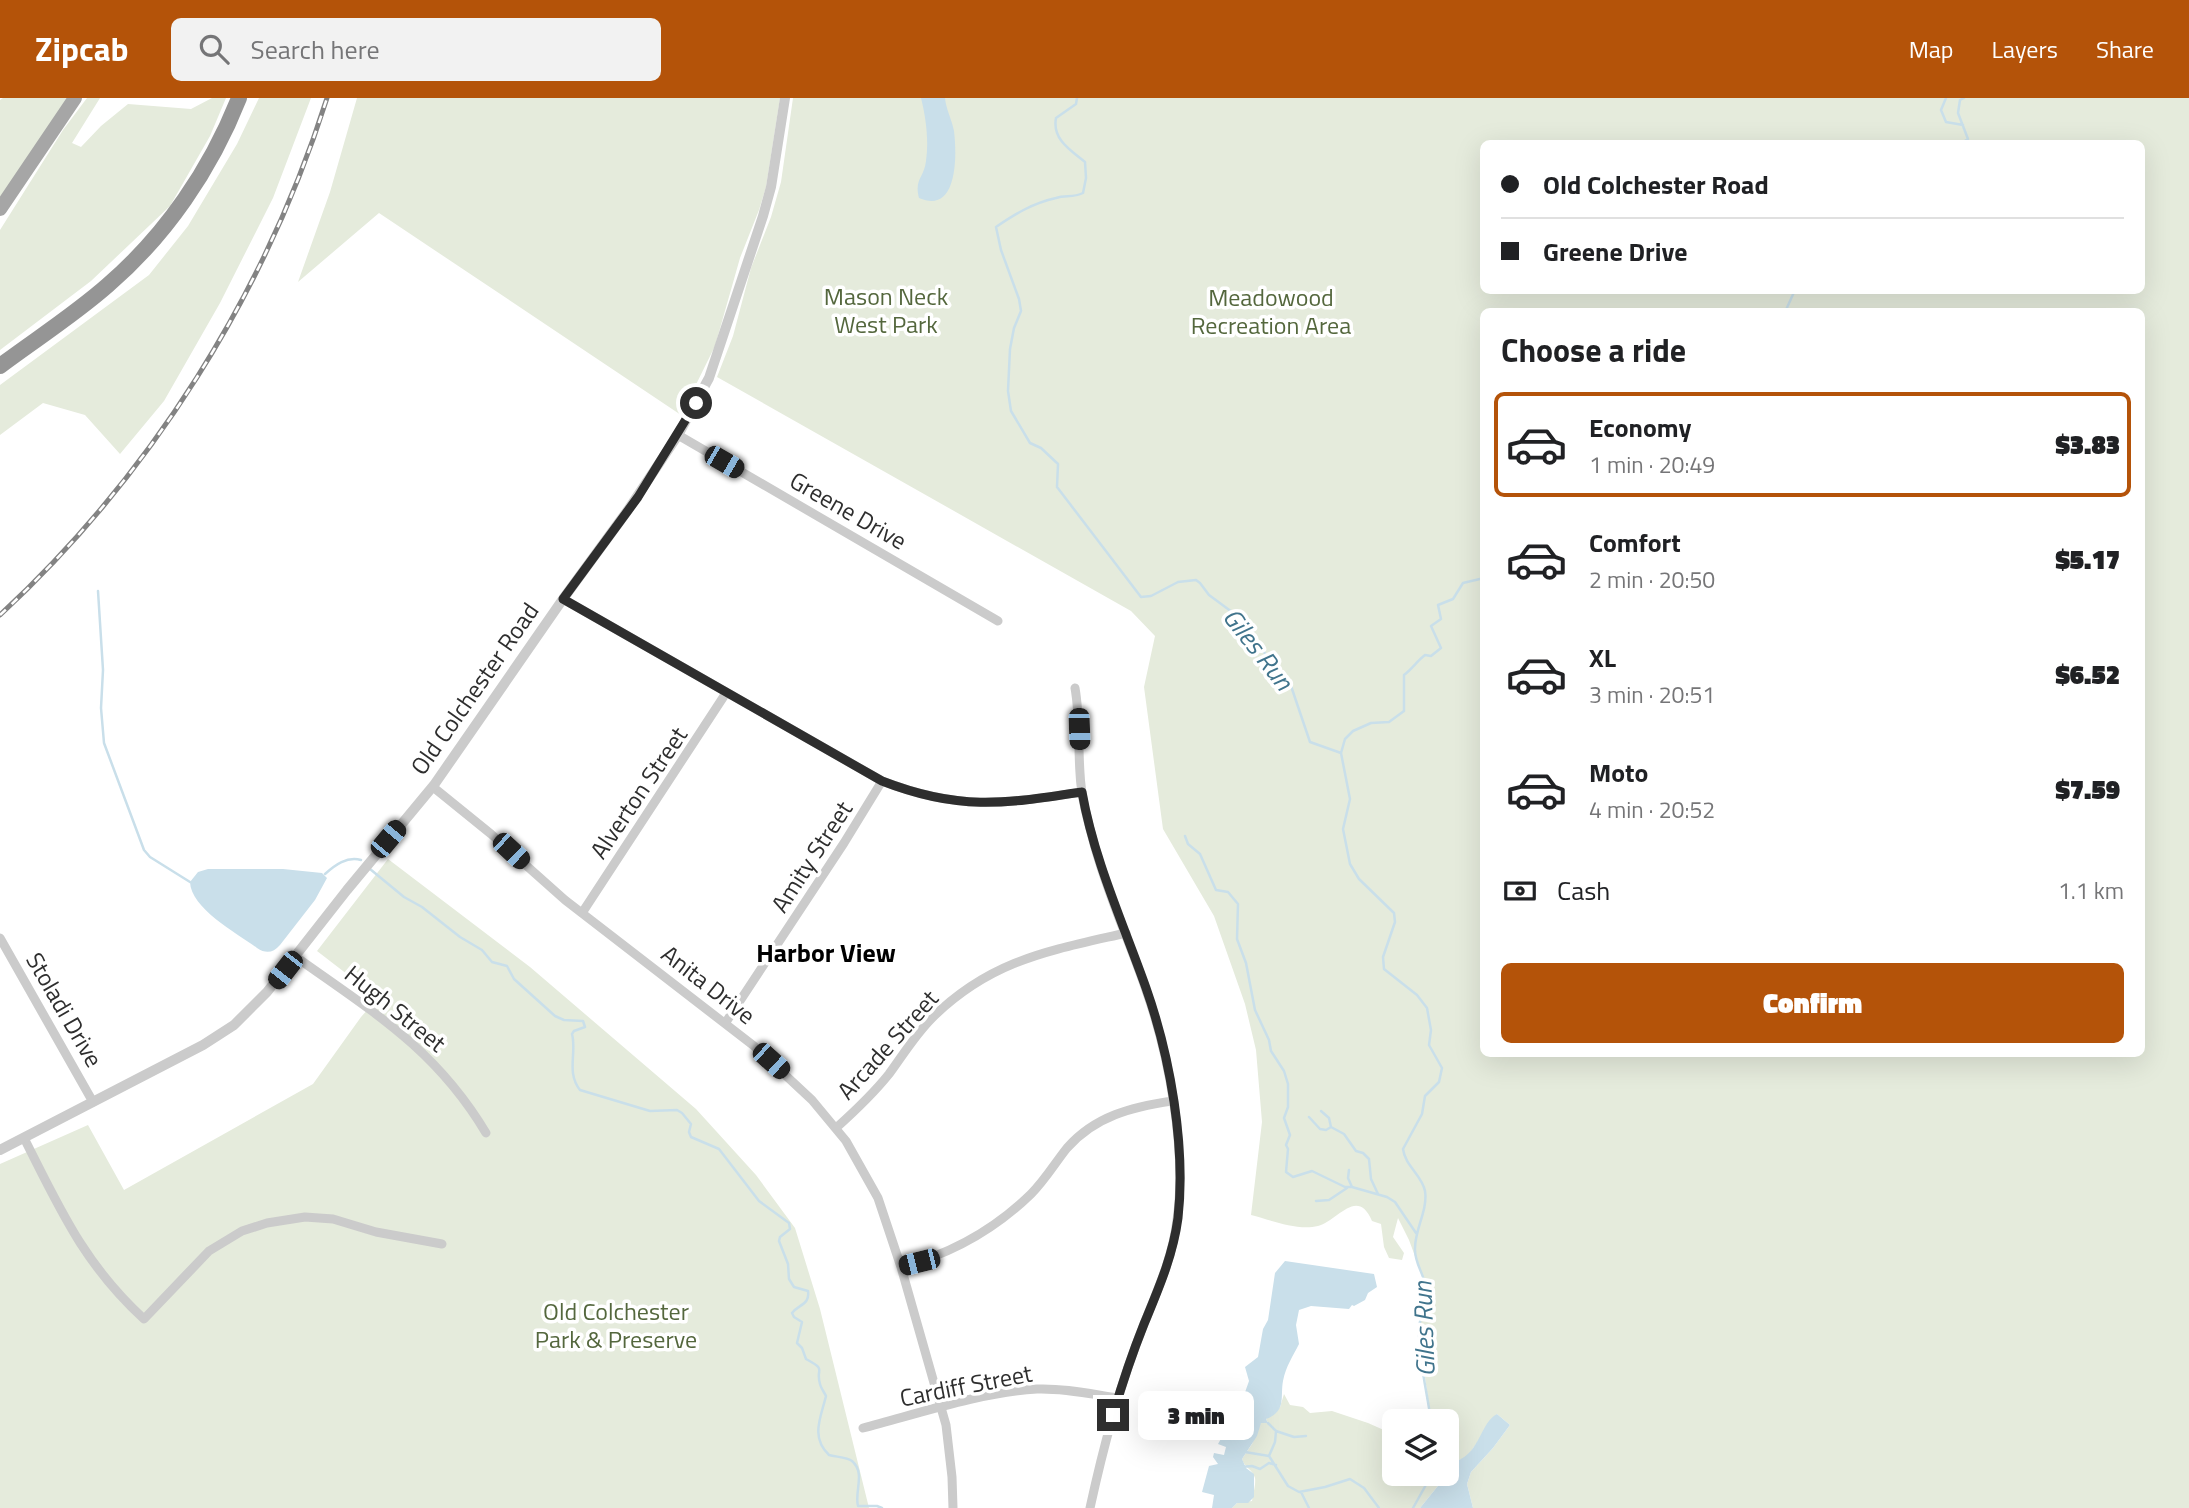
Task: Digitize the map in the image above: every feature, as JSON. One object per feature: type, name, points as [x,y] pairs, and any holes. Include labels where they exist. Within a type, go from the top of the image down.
[{"type":"highway","points":[[0,366],[106,287],[155,237],[205,168],[239,98]]},
{"type":"main road","points":[[0,209],[75,98]]},
{"type":"street","name":"Old Colchester Road","points":[[0,1150],[203,1045],[234,1025],[267,992],[433,787],[563,599],[633,504],[678,435],[709,378],[768,200],[785,98]]},
{"type":"street","name":"Greene Drive","points":[[678,435],[998,621]]},
{"type":"street","points":[[563,599],[882,781],[914,794],[975,804],[1013,802],[1082,792]]},
{"type":"street","points":[[1075,688],[1082,792],[1094,844],[1154,1015],[1166,1059],[1177,1138],[1179,1185],[1178,1219],[1166,1268],[1118,1398],[1090,1508]]},
{"type":"street","name":"Alverton Street","points":[[582,913],[726,693]]},
{"type":"street","name":"Amity Street","points":[[726,1022],[882,781]]},
{"type":"street","name":"Anita Drive","points":[[433,787],[582,913],[726,1022],[787,1076],[836,1128],[859,1161],[874,1190],[901,1267],[942,1407],[950,1452],[953,1508]]},
{"type":"street","name":"Arcade Street","points":[[836,1128],[873,1093],[930,1020],[975,982],[1032,955],[1126,933]]},
{"type":"street","name":"Stoladi Drive","points":[[0,938],[93,1102]]},
{"type":"street","name":"Hugh Street","points":[[296,957],[397,1029],[423,1052],[457,1090],[486,1133]]},
{"type":"street","points":[[901,1267],[952,1250],[994,1226],[1033,1192],[1075,1140],[1101,1120],[1131,1109],[1172,1101]]},
{"type":"street","points":[[24,1138],[80,1246],[103,1277],[144,1319],[209,1251],[242,1231],[267,1223],[292,1218],[326,1218],[398,1237],[442,1244]]},
{"type":"street","name":"Cardiff Street","points":[[863,1428],[942,1407],[1035,1389],[1065,1390],[1118,1398]]},
{"type":"green space","points":[[68,98],[0,198],[0,100]]},
{"type":"green space","points":[[87,98],[100,98],[72,143],[81,147],[128,104],[191,109],[212,98],[226,98],[210,136],[170,206],[91,281],[0,350],[0,230],[63,130]]},
{"type":"green space","points":[[259,98],[311,98],[273,198],[220,303],[164,401],[120,454],[85,415],[43,403],[0,435],[0,385],[149,275],[188,226],[237,144]]},
{"type":"green space","points":[[357,98],[780,98],[766,187],[759,210],[740,258],[715,346],[681,415],[379,213],[298,282],[330,192]]},
{"type":"green space","points":[[793,98],[2189,98],[2189,1508],[1473,1508],[1467,1484],[1471,1472],[1510,1425],[1497,1414],[1467,1457],[1459,1460],[1459,1409],[1429,1409],[1419,1333],[1420,1317],[1426,1302],[1426,1286],[1398,1218],[1393,1237],[1404,1253],[1402,1260],[1389,1258],[1384,1247],[1381,1224],[1372,1221],[1360,1206],[1353,1206],[1325,1223],[1310,1227],[1284,1224],[1251,1215],[1262,1122],[1256,1050],[1245,1004],[1214,916],[1163,829],[1144,687],[1155,636],[1131,611],[717,377],[733,336],[751,268],[781,182]]},
{"type":"green space","name":"Old Colchester Park & Preserve","points":[[388,859],[530,967],[696,1109],[756,1175],[795,1228],[820,1309],[869,1508],[0,1508],[0,1164],[88,1125],[124,1190],[313,1084],[361,1017],[378,998],[317,951]]},
{"type":"green space","points":[[1284,1394],[1290,1405],[1303,1407],[1310,1413],[1332,1411],[1382,1429],[1382,1486],[1438,1486],[1420,1508],[1232,1508],[1237,1503],[1252,1501],[1255,1478],[1242,1459],[1261,1422],[1268,1423],[1266,1419],[1280,1407]]},
{"type":"water","points":[[921,98],[945,98],[954,131],[955,167],[952,180],[948,191],[941,198],[932,201],[919,198],[918,192],[918,182],[925,167],[927,145]]},
{"type":"water","points":[[208,869],[283,869],[322,873],[327,878],[315,900],[280,945],[275,950],[266,952],[227,928],[198,902],[190,882],[198,872]]},
{"type":"water","points":[[1285,1261],[1374,1274],[1377,1287],[1368,1293],[1365,1300],[1349,1309],[1311,1306],[1299,1310],[1296,1325],[1299,1344],[1284,1376],[1280,1408],[1266,1419],[1268,1423],[1261,1423],[1257,1436],[1242,1459],[1246,1468],[1254,1474],[1254,1497],[1248,1503],[1237,1503],[1232,1508],[1212,1508],[1214,1495],[1202,1492],[1209,1466],[1218,1464],[1213,1457],[1214,1453],[1224,1455],[1226,1447],[1218,1444],[1227,1428],[1232,1429],[1249,1381],[1245,1367],[1258,1357],[1263,1329],[1268,1320],[1275,1273]]},
{"type":"water","points":[[1497,1414],[1510,1425],[1471,1472],[1467,1484],[1473,1508],[1420,1508],[1438,1486],[1459,1486],[1459,1460],[1472,1450]]},
{"type":"waterway","name":"Giles Run","points":[[1077,98],[1076,104],[1056,118],[1055,125],[1063,143],[1085,162],[1083,193],[1040,203],[1017,213],[996,227],[1021,311],[1010,349],[1008,391],[1011,411],[1030,443],[1041,448],[1058,464],[1057,487],[1141,597],[1151,596],[1178,582],[1196,580],[1200,583],[1209,595],[1232,612],[1291,686],[1310,742],[1341,753],[1350,799],[1343,829],[1350,864],[1359,879],[1394,913],[1395,922],[1383,957],[1384,969],[1417,995],[1427,1008],[1431,1030],[1429,1045],[1442,1068],[1439,1082],[1425,1096],[1422,1114],[1403,1149],[1425,1191],[1425,1205],[1415,1248],[1426,1289],[1419,1342],[1429,1409]]},
{"type":"waterway","points":[[1946,98],[1941,110],[1946,122],[1963,125]]},
{"type":"waterway","points":[[1964,98],[1960,100],[1958,113],[1966,140]]},
{"type":"waterway","points":[[1787,308],[1793,294]]},
{"type":"waterway","points":[[1341,753],[1345,739],[1353,731],[1371,723],[1389,722],[1404,711],[1404,675],[1425,655],[1431,656],[1441,648],[1431,626],[1441,619],[1438,605],[1453,599],[1463,583],[1480,579]]},
{"type":"waterway","points":[[98,591],[104,743],[144,850],[150,857],[190,882]]},
{"type":"waterway","points":[[1185,836],[1188,844],[1200,854],[1216,890],[1228,892],[1238,904],[1237,939],[1246,963],[1255,1010],[1288,1084],[1288,1107],[1284,1118],[1290,1135],[1286,1145],[1286,1172],[1293,1177],[1312,1171],[1345,1187],[1387,1197],[1395,1202],[1416,1233]]},
{"type":"waterway","points":[[325,874],[346,860],[361,860]]},
{"type":"waterway","points":[[370,869],[404,897],[482,950],[492,962],[507,966],[514,979],[555,1016],[564,1020],[583,1021],[585,1027],[572,1034],[573,1069],[580,1090],[650,1111],[677,1110],[682,1113],[691,1124],[691,1137],[719,1149],[759,1201],[789,1223],[790,1229],[779,1241],[788,1264],[789,1279],[794,1287],[808,1291],[806,1302],[792,1313],[802,1322],[797,1343],[806,1359],[819,1368],[820,1384],[826,1396],[818,1427],[820,1441],[829,1455],[850,1460],[856,1466],[859,1477],[858,1506],[882,1508]]},
{"type":"waterway","points":[[1321,1111],[1329,1118],[1331,1127],[1344,1134],[1356,1151],[1369,1159],[1371,1179],[1378,1194]]},
{"type":"waterway","points":[[1309,1117],[1320,1129],[1331,1127]]},
{"type":"waterway","points":[[1349,1170],[1348,1178],[1352,1187]]},
{"type":"waterway","points":[[1316,1201],[1329,1200],[1347,1188]]},
{"type":"waterway","points":[[1268,1423],[1276,1431],[1269,1456]]},
{"type":"waterway","points":[[1276,1431],[1294,1437],[1306,1436]]},
{"type":"waterway","points":[[1245,1452],[1269,1456],[1288,1486],[1299,1492],[1350,1479],[1364,1488],[1379,1508]]},
{"type":"waterway","points":[[1241,1467],[1252,1466],[1260,1469],[1269,1463],[1276,1465]]},
{"type":"waterway","name":"Giles Run","points":[[1413,1508],[1425,1486]]},
{"type":"waterway","points":[[1301,1492],[1309,1508]]},
{"type":"railway","points":[[0,615],[55,561],[106,503],[197,378],[236,311],[271,242],[301,171],[327,98]]},
{"type":"district","name":"Harbor View","points":[[826,953]]},
{"type":"route","points":[[696,403],[638,497],[563,599],[882,781],[914,794],[975,804],[995,804],[1082,792],[1101,868],[1146,990],[1166,1059],[1179,1163],[1178,1219],[1173,1242],[1113,1415]]},
{"type":"park label","name":"Mason Neck West Park","points":[[886,311]]},
{"type":"park label","name":"Meadowood Recreation Area","points":[[1271,312]]}]
